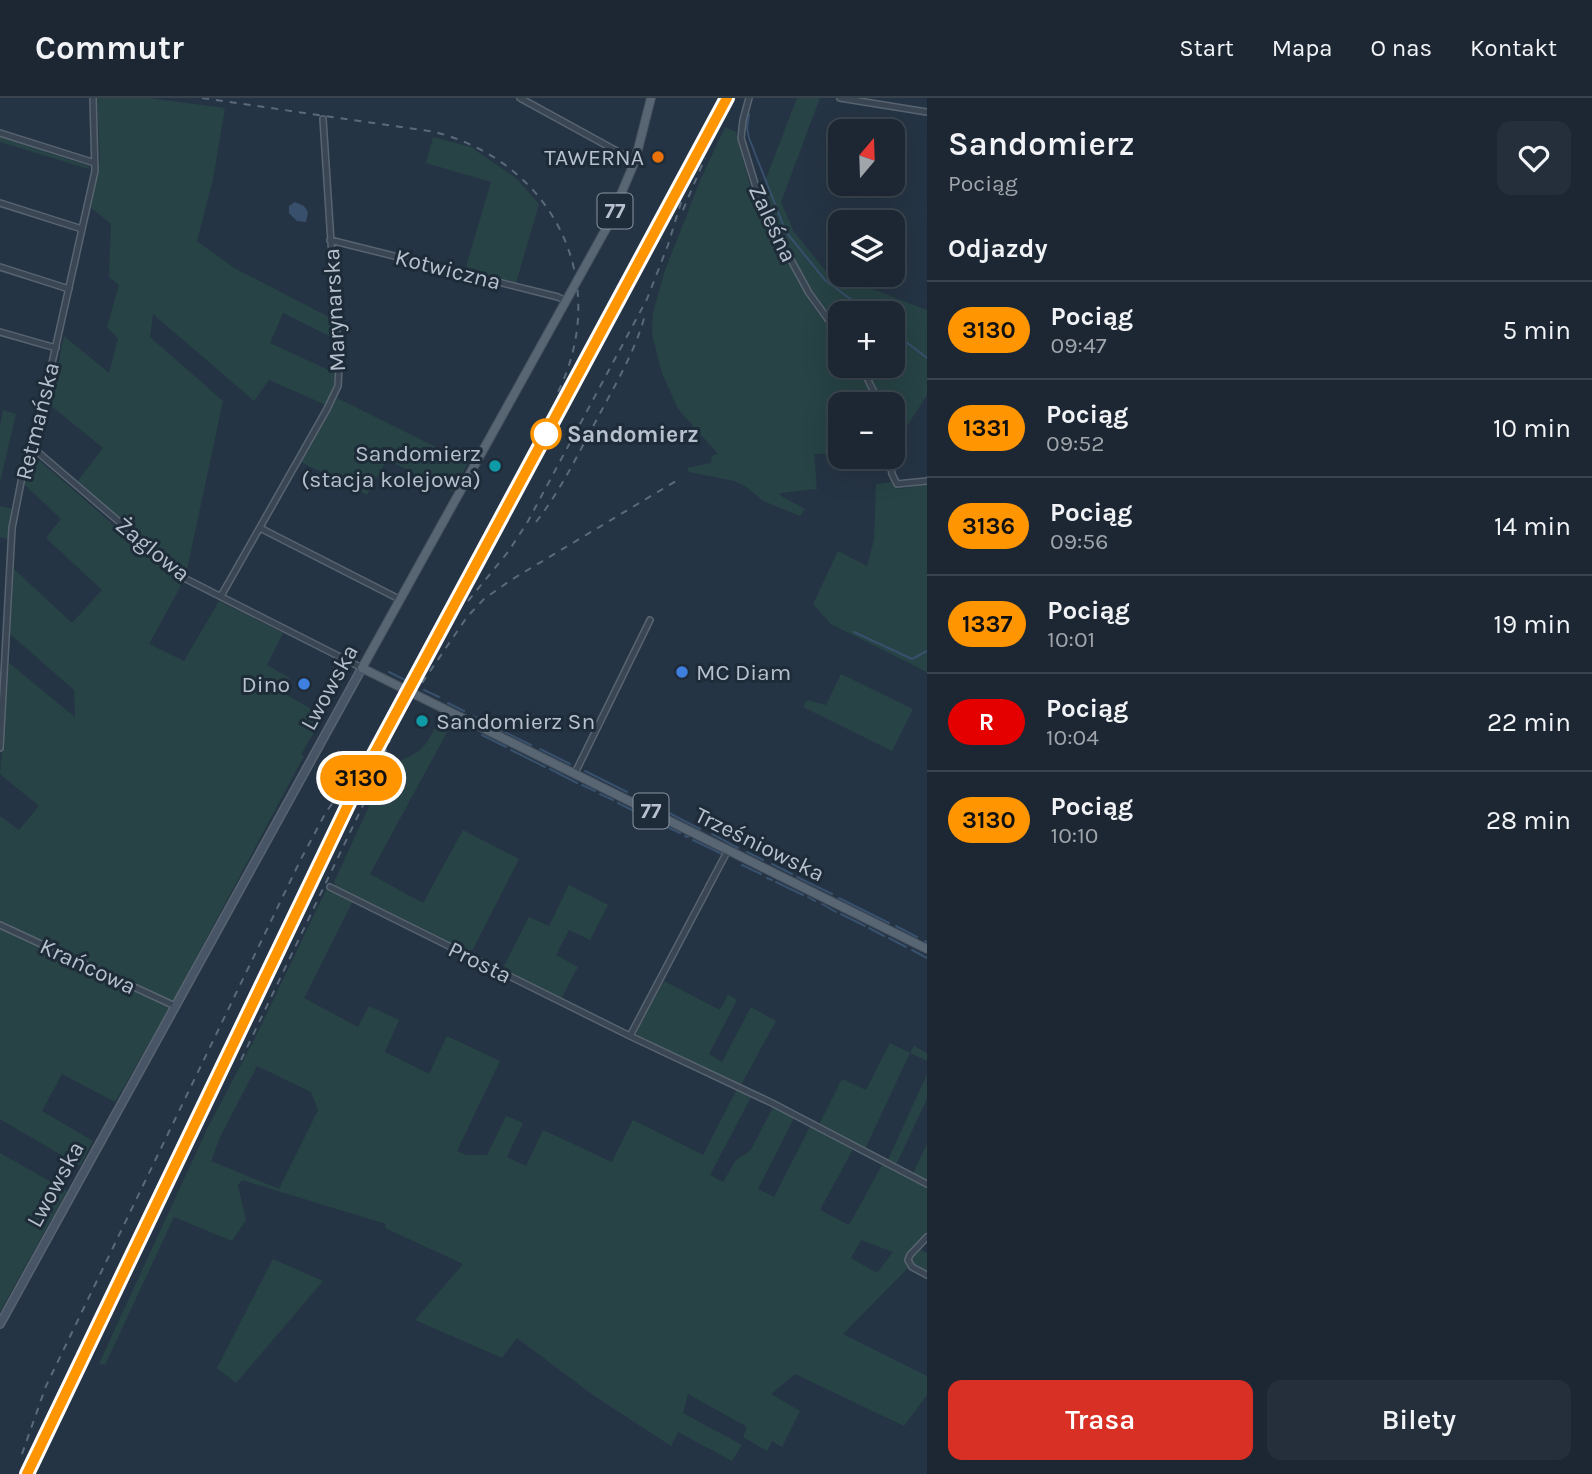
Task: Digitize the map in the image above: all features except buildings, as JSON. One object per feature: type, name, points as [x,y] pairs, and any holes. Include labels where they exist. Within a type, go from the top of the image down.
[{"type":"main road","name":"Lwowska","points":[[0,1324],[611,218],[635,161],[651,98]]},
{"type":"main road","name":"Trześniowska","points":[[362,668],[927,949]]},
{"type":"street","name":"Retmańska","points":[[0,748],[12,528],[22,477],[33,448],[95,163],[93,98]]},
{"type":"street","points":[[520,98],[635,161]]},
{"type":"street","name":"Zaleśna","points":[[749,98],[741,138],[762,207],[771,227],[828,319]]},
{"type":"street","points":[[840,98],[927,112]]},
{"type":"street","name":"Marynarska","points":[[221,596],[338,386],[339,365],[323,119]]},
{"type":"street","points":[[0,132],[95,163]]},
{"type":"street","points":[[0,203],[82,229]]},
{"type":"street","name":"Kotwiczna","points":[[330,240],[558,296],[566,301]]},
{"type":"street","points":[[0,267],[69,289]]},
{"type":"street","points":[[0,332],[55,348]]},
{"type":"street","name":"Żaglowa","points":[[33,448],[176,572],[362,668]]},
{"type":"street","points":[[891,469],[897,484],[927,481]]},
{"type":"street","points":[[260,528],[400,599]]},
{"type":"street","points":[[575,774],[650,620]]},
{"type":"street","points":[[630,1036],[728,850]]},
{"type":"street","name":"Prosta","points":[[330,887],[630,1036],[772,1103],[927,1184]]},
{"type":"street","name":"Krańcowa","points":[[0,925],[176,1006]]},
{"type":"street","points":[[927,1237],[908,1260],[912,1267],[927,1275]]},
{"type":"green space","points":[[97,98],[148,98],[225,108],[213,179],[197,241],[234,268],[331,318],[333,338],[283,313],[270,343],[335,373],[334,385],[326,405],[269,380],[254,401],[153,314],[150,337],[223,401],[186,574],[77,482],[103,448],[50,405],[64,336],[109,373],[118,339],[107,327],[119,285],[109,277],[111,224],[91,208],[100,161]]},
{"type":"green space","points":[[797,98],[820,98],[781,202],[794,232],[828,272],[828,287],[867,287],[904,301],[828,301],[828,314],[796,266],[760,194]]},
{"type":"green space","points":[[725,127],[736,132],[751,190],[763,219],[812,305],[828,326],[828,378],[863,378],[871,392],[828,392],[828,454],[814,454],[817,489],[780,493],[805,509],[800,516],[763,501],[745,486],[734,481],[689,472],[687,468],[711,463],[712,456],[718,454],[678,409],[662,373],[652,334],[653,313],[664,273],[700,181]]},
{"type":"green space","points":[[0,137],[89,166],[89,169],[0,142]]},
{"type":"green space","points":[[433,137],[471,147],[517,179],[539,204],[516,283],[465,270],[491,182],[426,163]]},
{"type":"green space","points":[[905,302],[927,310],[927,395],[905,429],[905,392],[878,392],[871,378],[905,378]]},
{"type":"green space","points":[[337,398],[468,463],[452,492],[387,460],[367,495],[301,462]]},
{"type":"green space","points":[[3,410],[16,414],[0,482],[0,426]]},
{"type":"green space","points":[[35,459],[183,582],[149,644],[184,661],[219,601],[283,633],[267,665],[290,678],[283,693],[324,716],[301,754],[304,756],[172,1003],[0,922],[0,816],[19,830],[39,806],[0,774],[9,663],[75,717],[74,690],[10,634],[14,569],[72,623],[102,590],[46,538],[61,519],[24,484]]},
{"type":"green space","points":[[891,482],[897,489],[927,485],[927,672],[831,624],[813,604],[838,551],[867,566],[874,540],[876,484]]},
{"type":"green space","points":[[0,506],[12,509],[8,539],[0,537]]},
{"type":"green space","points":[[841,674],[913,709],[892,751],[803,707],[807,700],[826,705]]},
{"type":"green space","points":[[439,719],[452,723],[370,874],[423,903],[463,830],[519,859],[470,955],[336,887],[334,882],[385,772],[422,748]]},
{"type":"green space","points":[[569,885],[608,905],[590,940],[569,930],[556,955],[578,967],[561,999],[502,970],[529,917],[549,926]]},
{"type":"green space","points":[[327,888],[353,901],[304,998],[358,1027],[369,1006],[399,1020],[385,1052],[429,1074],[447,1036],[500,1061],[457,1151],[466,1155],[487,1155],[506,1116],[523,1123],[507,1157],[526,1166],[543,1130],[612,1162],[633,1120],[703,1155],[737,1089],[751,1097],[710,1175],[723,1182],[736,1160],[751,1150],[773,1107],[794,1118],[758,1189],[774,1197],[810,1127],[853,1149],[820,1210],[849,1225],[882,1165],[927,1186],[927,1233],[905,1257],[908,1268],[843,1334],[927,1376],[927,1395],[904,1426],[795,1374],[771,1394],[800,1411],[782,1447],[772,1441],[767,1451],[743,1437],[747,1427],[688,1394],[683,1413],[742,1445],[732,1461],[678,1432],[671,1446],[593,1395],[517,1338],[502,1358],[415,1320],[463,1264],[385,1228],[386,1224],[242,1180],[238,1185],[246,1220],[232,1241],[174,1217],[105,1365],[99,1364],[207,1129],[255,1038]],"holes":[[[257,1066],[311,1092],[318,1110],[279,1189],[211,1161],[220,1137]],[[861,1240],[893,1252],[877,1273],[851,1258]]]},
{"type":"green space","points":[[0,926],[171,1006],[115,1102],[62,1074],[42,1111],[93,1141],[80,1166],[0,1119]]},
{"type":"green space","points":[[664,981],[720,1010],[728,995],[737,1000],[709,1054],[722,1062],[751,1007],[776,1021],[741,1085],[637,1036],[637,1030]]},
{"type":"green space","points":[[890,1043],[910,1053],[864,1151],[819,1125],[842,1079],[866,1090]]},
{"type":"green space","points":[[914,1046],[927,1053],[927,1061],[910,1053]]},
{"type":"green space","points":[[927,1074],[927,1099],[895,1167],[887,1162]]},
{"type":"green space","points":[[927,1144],[927,1182],[912,1175]]},
{"type":"green space","points":[[0,1153],[67,1191],[0,1312]]},
{"type":"green space","points":[[919,1249],[927,1253],[927,1272],[912,1262],[911,1257]]},
{"type":"green space","points":[[273,1259],[323,1281],[236,1383],[217,1368]]},
{"type":"water","points":[[295,202],[304,206],[308,212],[306,222],[297,221],[289,213],[289,206]]},
{"type":"waterway","points":[[749,114],[749,138],[786,232],[825,280],[853,301]]},
{"type":"waterway","points":[[905,341],[927,358]]},
{"type":"waterway","points":[[854,632],[912,659],[927,651]]},
{"type":"waterway","points":[[389,672],[405,680]]},
{"type":"waterway","points":[[424,690],[439,697]]},
{"type":"waterway","points":[[448,703],[464,711]]},
{"type":"waterway","points":[[442,715],[473,731]]},
{"type":"waterway","points":[[473,716],[490,724]]},
{"type":"waterway","points":[[499,729],[531,745]]},
{"type":"waterway","points":[[482,735],[506,747]]},
{"type":"waterway","points":[[540,749],[570,764]]},
{"type":"waterway","points":[[511,750],[545,767]]},
{"type":"waterway","points":[[550,769],[577,783]]},
{"type":"waterway","points":[[585,771],[627,792]]},
{"type":"waterway","points":[[582,785],[595,791]]},
{"type":"waterway","points":[[600,794],[613,800]]},
{"type":"waterway","points":[[635,797],[644,801]]},
{"type":"waterway","points":[[618,803],[644,816]]},
{"type":"waterway","points":[[650,804],[660,809]]},
{"type":"waterway","points":[[667,812],[700,829]]},
{"type":"waterway","points":[[652,820],[680,833]]},
{"type":"waterway","points":[[712,834],[738,848]]},
{"type":"waterway","points":[[693,840],[722,854]]},
{"type":"waterway","points":[[747,852],[763,860]]},
{"type":"waterway","points":[[772,864],[792,874]]},
{"type":"waterway","points":[[742,865],[761,874]]},
{"type":"waterway","points":[[797,877],[832,894]]},
{"type":"waterway","points":[[767,878],[772,880]]},
{"type":"waterway","points":[[776,882],[803,895]]},
{"type":"waterway","points":[[808,897],[815,901]]},
{"type":"waterway","points":[[839,898],[889,923]]},
{"type":"waterway","points":[[822,904],[836,912]]},
{"type":"waterway","points":[[841,914],[865,926]]},
{"type":"waterway","points":[[896,926],[917,937]]},
{"type":"waterway","points":[[869,928],[884,936]]},
{"type":"waterway","points":[[889,938],[906,947]]},
{"type":"waterway","points":[[912,950],[927,958]]},
{"type":"railway","points":[[202,98],[435,132],[477,148],[512,170],[541,199],[562,233],[574,270],[578,311],[573,352],[557,394]]},
{"type":"railway","points":[[27,1474],[360,780],[727,98]]},
{"type":"railway","points":[[683,210],[705,158]]},
{"type":"railway","points":[[468,601],[508,552],[527,523],[647,299],[682,199]]},
{"type":"railway","points":[[536,522],[561,485],[617,381],[636,342],[645,315]]},
{"type":"railway","points":[[422,683],[467,617],[484,599],[681,478]]},
{"type":"railway","points":[[241,1060],[366,799],[390,740]]},
{"type":"railway","points":[[22,1454],[46,1386],[301,859],[325,814],[352,774]]},
{"type":"train","name":"3130","points":[[27,1474],[360,780],[727,98]]},
{"type":"place","name":"TAWERNA","points":[[658,157]]},
{"type":"place","name":"Sandomierz","points":[[546,434]]},
{"type":"place","name":"Sandomierz (stacja kolejowa)","points":[[495,466]]},
{"type":"place","name":"MC Diam","points":[[682,672]]},
{"type":"place","name":"Dino","points":[[304,684]]},
{"type":"place","name":"Sandomierz Sn","points":[[422,721]]}]
